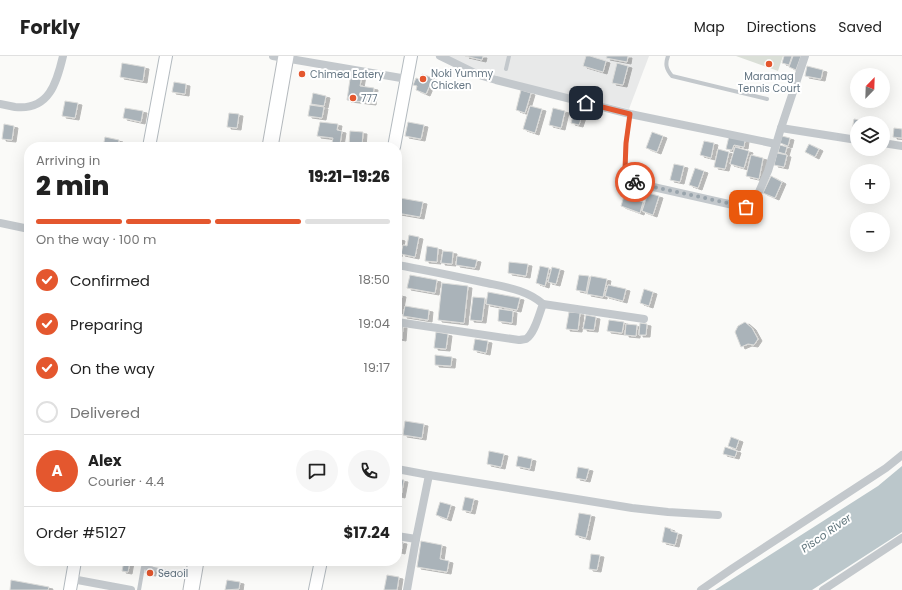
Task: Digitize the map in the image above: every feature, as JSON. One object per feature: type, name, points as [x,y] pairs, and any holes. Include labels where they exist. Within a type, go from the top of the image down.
[{"type":"highway","points":[[271,142],[281,57]]},
{"type":"highway","points":[[192,583],[195,566]]},
{"type":"street","points":[[0,104],[26,107],[36,105],[43,101],[49,95],[54,84],[63,56]]},
{"type":"street","points":[[150,142],[166,56]]},
{"type":"street","points":[[395,142],[411,56]]},
{"type":"street","points":[[440,56],[479,75],[496,80],[630,114],[776,144]]},
{"type":"street","points":[[629,178],[640,184],[746,207],[750,206],[755,201],[768,171],[805,56]]},
{"type":"street","points":[[281,57],[407,79]]},
{"type":"street","points":[[781,128],[850,139]]},
{"type":"street","points":[[890,144],[902,146]]},
{"type":"street","points":[[0,223],[24,228]]},
{"type":"street","points":[[402,266],[452,275],[521,291],[536,298],[543,304],[644,319]]},
{"type":"street","points":[[402,323],[519,340],[525,339],[534,329],[543,304]]},
{"type":"street","points":[[701,590],[886,468],[902,455]]},
{"type":"street","points":[[402,470],[632,508],[718,515]]},
{"type":"street","points":[[407,590],[429,475]]},
{"type":"street","points":[[402,537],[416,540]]},
{"type":"street","points":[[823,590],[902,538]]},
{"type":"street","points":[[74,566],[71,585],[131,590]]},
{"type":"street","points":[[316,590],[319,566]]},
{"type":"lane","points":[[506,69],[509,56]]},
{"type":"lane","points":[[668,56],[666,62],[667,70],[672,76],[767,99]]},
{"type":"lane","points":[[629,178],[625,169],[626,143],[630,114]]},
{"type":"lane","points":[[139,590],[143,567],[192,583]]},
{"type":"shaded area","points":[[447,56],[649,56],[629,109],[483,75]]},
{"type":"shaded area","name":"Maramag Tennis Court","points":[[736,56],[783,56],[778,71]]},
{"type":"water","name":"Pisco River","points":[[902,466],[902,532],[812,590],[715,590],[878,486]]},
{"type":"building","points":[[465,56],[483,56],[482,60]]},
{"type":"building","points":[[586,56],[606,61],[603,72],[583,66]]},
{"type":"building","points":[[607,56],[628,56],[627,62],[606,58]]},
{"type":"building","points":[[784,56],[792,56],[789,65],[782,63]]},
{"type":"building","points":[[793,56],[801,56],[796,70],[789,67]]},
{"type":"building","points":[[122,63],[145,67],[143,81],[120,77]]},
{"type":"building","points":[[617,63],[628,66],[623,85],[612,83]]},
{"type":"building","points":[[807,66],[823,70],[821,79],[805,76]]},
{"type":"building","points":[[351,72],[362,74],[360,86],[374,88],[372,103],[347,100]]},
{"type":"building","points":[[422,74],[433,78],[426,94],[416,90],[417,86],[413,85],[416,78],[420,79]]},
{"type":"building","points":[[174,82],[186,84],[185,94],[172,92]]},
{"type":"building","points":[[521,90],[531,93],[525,113],[516,110]]},
{"type":"building","points":[[313,93],[326,96],[324,106],[311,104]]},
{"type":"building","points":[[65,101],[78,103],[75,118],[62,116]]},
{"type":"building","points":[[310,105],[324,107],[322,118],[308,116]]},
{"type":"building","points":[[530,106],[542,109],[535,133],[523,129]]},
{"type":"building","points":[[125,108],[143,111],[141,122],[123,118]]},
{"type":"building","points":[[553,108],[565,111],[561,128],[549,125]]},
{"type":"building","points":[[575,108],[584,110],[579,125],[571,123]]},
{"type":"building","points":[[229,113],[239,114],[237,128],[227,127]]},
{"type":"building","points":[[320,122],[338,124],[337,130],[342,131],[340,142],[332,142],[333,138],[317,136]]},
{"type":"building","points":[[408,122],[424,125],[421,139],[405,136]]},
{"type":"building","points":[[4,124],[14,126],[12,140],[2,139]]},
{"type":"building","points":[[894,128],[902,129],[902,138],[893,137]]},
{"type":"building","points":[[350,131],[363,132],[362,142],[349,142]]},
{"type":"building","points":[[652,132],[663,136],[657,152],[646,148]]},
{"type":"building","points":[[729,136],[745,140],[744,147],[734,145],[732,150],[726,149]]},
{"type":"building","points":[[782,136],[790,138],[788,146],[780,143]]},
{"type":"building","points":[[105,137],[119,140],[119,142],[104,142]]},
{"type":"building","points":[[704,141],[714,143],[711,158],[700,155]]},
{"type":"building","points":[[809,144],[819,149],[815,157],[805,152]]},
{"type":"building","points":[[780,145],[787,147],[785,154],[778,152]]},
{"type":"building","points":[[735,147],[749,151],[744,168],[730,164]]},
{"type":"building","points":[[718,149],[729,152],[725,169],[714,167]]},
{"type":"building","points":[[777,153],[787,155],[784,167],[774,165]]},
{"type":"building","points":[[751,155],[763,158],[759,179],[746,176]]},
{"type":"building","points":[[674,164],[684,166],[680,182],[670,180]]},
{"type":"building","points":[[695,168],[704,171],[698,188],[689,185]]},
{"type":"building","points":[[771,176],[782,182],[775,198],[763,193]]},
{"type":"building","points":[[648,193],[659,196],[653,215],[642,211]]},
{"type":"building","points":[[624,196],[643,202],[640,213],[621,206]]},
{"type":"building","points":[[402,198],[423,202],[420,217],[402,214]]},
{"type":"building","points":[[409,235],[419,237],[415,257],[402,254],[403,245],[407,246]]},
{"type":"building","points":[[427,246],[438,248],[437,262],[425,261]]},
{"type":"building","points":[[443,251],[453,252],[452,264],[441,263]]},
{"type":"building","points":[[457,256],[477,260],[475,268],[456,265]]},
{"type":"building","points":[[509,262],[528,264],[526,276],[508,273]]},
{"type":"building","points":[[540,266],[549,268],[545,286],[536,283]]},
{"type":"building","points":[[552,267],[560,269],[556,284],[548,282]]},
{"type":"building","points":[[410,275],[437,280],[435,293],[407,288]]},
{"type":"building","points":[[579,275],[589,276],[586,292],[576,290]]},
{"type":"building","points":[[591,276],[607,279],[603,297],[587,294]]},
{"type":"building","points":[[442,283],[468,286],[464,323],[438,320]]},
{"type":"building","points":[[608,285],[626,289],[623,301],[605,296]]},
{"type":"building","points":[[644,289],[653,292],[649,306],[640,303]]},
{"type":"building","points":[[488,292],[520,298],[517,310],[486,304]]},
{"type":"building","points":[[473,297],[485,298],[482,321],[470,320]]},
{"type":"building","points":[[405,306],[429,310],[428,320],[403,316]]},
{"type":"building","points":[[499,309],[513,311],[512,323],[498,321]]},
{"type":"building","points":[[569,312],[580,313],[578,330],[566,329]]},
{"type":"building","points":[[586,315],[596,317],[594,330],[583,329]]},
{"type":"building","points":[[609,320],[624,322],[622,333],[607,331]]},
{"type":"building","points":[[745,322],[752,328],[758,339],[754,345],[748,344],[741,347],[735,332],[738,326]]},
{"type":"building","points":[[640,323],[647,324],[646,335],[639,335]]},
{"type":"building","points":[[626,324],[637,325],[636,336],[625,335]]},
{"type":"building","points":[[436,332],[448,334],[446,349],[434,348]]},
{"type":"building","points":[[475,339],[488,341],[486,353],[473,350]]},
{"type":"building","points":[[435,355],[452,357],[451,366],[435,365]]},
{"type":"building","points":[[405,421],[424,424],[422,438],[403,435]]},
{"type":"building","points":[[731,437],[739,440],[736,449],[728,446]]},
{"type":"building","points":[[725,447],[737,451],[735,457],[723,454]]},
{"type":"building","points":[[489,451],[504,454],[501,467],[487,464]]},
{"type":"building","points":[[518,456],[532,459],[530,469],[516,466]]},
{"type":"building","points":[[578,467],[589,469],[586,480],[576,478]]},
{"type":"building","points":[[402,480],[404,480],[402,491]]},
{"type":"building","points":[[465,497],[474,499],[471,512],[462,510]]},
{"type":"building","points":[[440,502],[451,505],[447,519],[436,515]]},
{"type":"building","points":[[579,513],[591,515],[586,538],[575,535]]},
{"type":"building","points":[[665,527],[678,533],[675,545],[662,542]]},
{"type":"building","points":[[421,541],[442,545],[440,559],[449,561],[447,572],[417,567]]},
{"type":"building","points":[[591,554],[600,555],[597,570],[589,569]]},
{"type":"building","points":[[123,566],[129,566],[128,572],[122,571]]},
{"type":"building","points":[[146,566],[153,567],[152,574],[145,573]]},
{"type":"building","points":[[387,575],[399,577],[397,590],[384,590]]},
{"type":"building","points":[[11,580],[49,587],[48,590],[10,590]]},
{"type":"building","points":[[227,580],[240,582],[239,589],[225,590]]},
{"type":"way so far","points":[[635,182],[746,207]]},
{"type":"place","name":"Maramag Tennis Court","points":[[769,64]]},
{"type":"place","name":"Chimea Eatery","points":[[302,74]]},
{"type":"place","name":"Noki Yummy Chicken","points":[[423,79]]},
{"type":"place","name":"777","points":[[353,98]]},
{"type":"place","name":"Seaoil","points":[[150,573]]},
{"type":"route","points":[[586,103],[630,114],[626,143],[625,169],[629,178],[635,182]]}]
